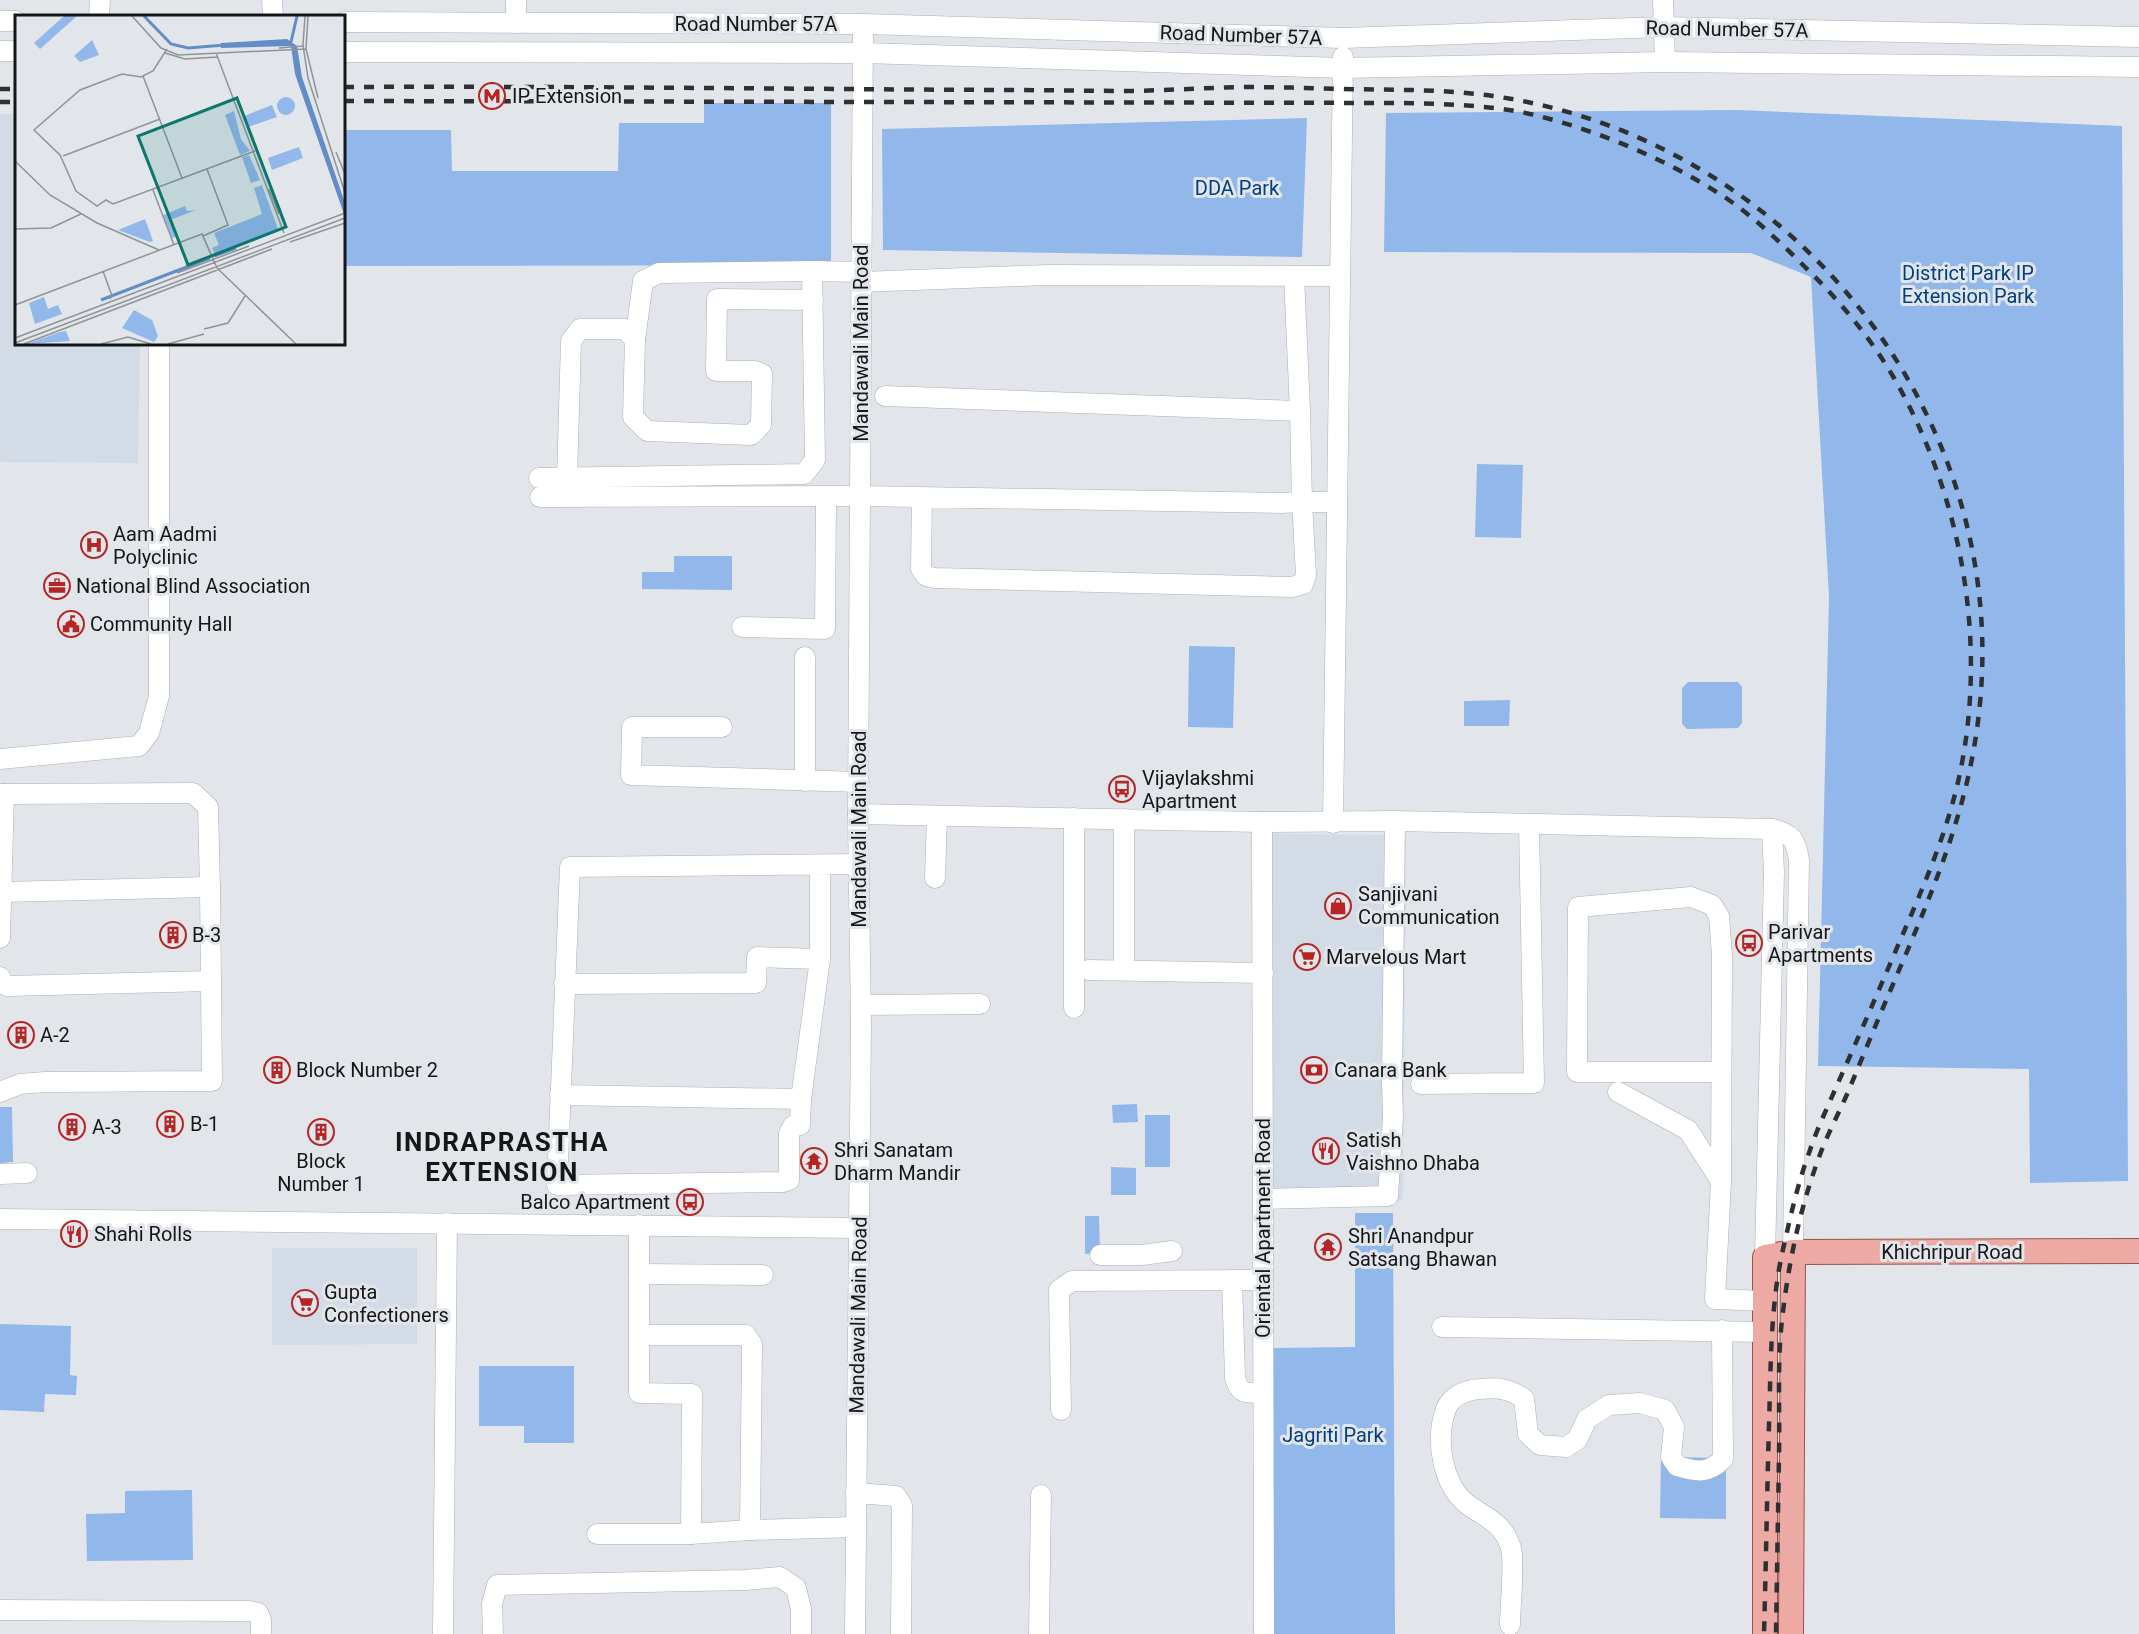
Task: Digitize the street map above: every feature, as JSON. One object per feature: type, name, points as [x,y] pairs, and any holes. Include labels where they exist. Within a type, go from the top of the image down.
[{"type":"main road","name":"Khichripur Road","points":[[1765,1257],[1793,1252],[2139,1251]]},
{"type":"main road","points":[[1791,1634],[1793,1252]]},
{"type":"main road","points":[[1765,1257],[1765,1634]]},
{"type":"street","points":[[99,15],[100,0]]},
{"type":"street","points":[[272,0],[273,15]]},
{"type":"street","points":[[516,0],[516,23]]},
{"type":"street","points":[[1663,0],[1665,62]]},
{"type":"street","name":"Road Number 57A","points":[[345,22],[863,24],[1343,38],[1664,27],[2139,37]]},
{"type":"street","name":"Mandawali Main Road","points":[[855,1634],[861,1005],[858,814],[863,24]]},
{"type":"street","points":[[1333,823],[1343,38]]},
{"type":"street","name":"Road Number 57A","points":[[345,52],[863,53],[1343,68],[1665,62],[2139,67]]},
{"type":"street","points":[[813,300],[717,299],[716,371],[755,371],[762,374],[761,424],[751,435],[647,431],[633,417],[635,340],[643,281],[659,273],[812,271],[861,277],[1340,276]]},
{"type":"street","points":[[812,271],[815,460],[804,474],[567,478],[539,487],[826,497],[1337,502]]},
{"type":"street","points":[[922,498],[921,569],[926,576],[1292,587],[1303,584],[1306,574],[1294,276]]},
{"type":"street","points":[[567,478],[571,341],[580,329],[625,329],[635,340]]},
{"type":"street","points":[[0,759],[139,746],[149,733],[159,696],[159,345]]},
{"type":"street","points":[[885,396],[1300,411]]},
{"type":"street","points":[[742,627],[825,629],[826,497]]},
{"type":"street","points":[[805,781],[806,657]]},
{"type":"street","points":[[722,727],[632,727],[630,775],[859,782]]},
{"type":"street","points":[[0,938],[2,794],[193,793],[208,807],[212,1082],[45,1082],[20,1084],[0,1092]]},
{"type":"street","points":[[858,814],[1333,823],[1395,821],[1772,829],[1792,837],[1799,860],[1793,1252]]},
{"type":"street","points":[[935,878],[937,816]]},
{"type":"street","points":[[1074,818],[1074,1008]]},
{"type":"street","points":[[1124,819],[1124,970]]},
{"type":"street","points":[[1263,1199],[1388,1196],[1393,1117],[1395,821]]},
{"type":"street","name":"Oriental Apartment Road","points":[[1262,822],[1264,1634]]},
{"type":"street","points":[[1421,1084],[1534,1083],[1529,824]]},
{"type":"street","points":[[1765,1257],[1774,872],[1772,829]]},
{"type":"street","points":[[820,865],[820,959],[801,1099],[800,1125],[793,1126],[789,1134],[789,1180],[783,1182],[557,1185],[570,867],[859,864]]},
{"type":"street","points":[[1,892],[210,887]]},
{"type":"street","points":[[1721,1072],[1577,1072],[1578,907],[1691,897],[1712,905],[1719,916],[1722,955],[1721,1181],[1715,1299],[1765,1301]]},
{"type":"street","points":[[564,984],[756,983],[757,957],[820,959]]},
{"type":"street","points":[[1088,970],[1263,973]]},
{"type":"street","points":[[0,977],[3,984],[7,986],[211,981]]},
{"type":"street","points":[[861,1005],[980,1004]]},
{"type":"street","points":[[1618,1092],[1688,1130],[1721,1181]]},
{"type":"street","points":[[560,1095],[801,1099]]},
{"type":"street","points":[[0,1174],[27,1173]]},
{"type":"street","points":[[0,1219],[859,1228]]},
{"type":"street","points":[[443,1634],[447,1224]]},
{"type":"street","points":[[639,1225],[639,1393],[692,1394],[691,1534]]},
{"type":"street","points":[[1100,1256],[1142,1255],[1172,1251]]},
{"type":"street","points":[[639,1274],[763,1275]]},
{"type":"street","points":[[1061,1410],[1059,1290],[1072,1281],[1263,1280]]},
{"type":"street","points":[[1232,1281],[1235,1378],[1238,1388],[1243,1392],[1263,1393]]},
{"type":"street","points":[[1442,1327],[1765,1332]]},
{"type":"street","points":[[1510,1625],[1512,1551],[1506,1534],[1497,1522],[1465,1503],[1452,1486],[1443,1462],[1440,1428],[1446,1406],[1466,1390],[1490,1388],[1512,1391],[1524,1399],[1528,1434],[1540,1445],[1566,1448],[1577,1440],[1587,1419],[1609,1406],[1640,1402],[1665,1410],[1674,1427],[1671,1457],[1677,1466],[1702,1471],[1714,1468],[1723,1459],[1722,1330]]},
{"type":"street","points":[[639,1335],[746,1335],[752,1344],[750,1530]]},
{"type":"street","points":[[856,1493],[896,1496],[902,1505],[901,1634]]},
{"type":"street","points":[[1039,1634],[1041,1495]]},
{"type":"street","points":[[597,1534],[691,1534],[855,1527]]},
{"type":"street","points":[[493,1634],[492,1604],[496,1585],[745,1580],[780,1577],[796,1588],[801,1609],[801,1634]]},
{"type":"street","points":[[0,1610],[249,1611],[258,1613],[261,1620],[261,1634]]},
{"type":"shaded area","points":[[0,114],[15,114],[15,345],[140,345],[138,463],[0,462]]},
{"type":"shaded area","points":[[1272,834],[1406,835],[1403,1199],[1384,1204],[1271,1199]]},
{"type":"shaded area","points":[[272,1248],[417,1248],[417,1344],[272,1345]]},
{"type":"green space","points":[[704,103],[831,103],[831,265],[345,266],[345,130],[451,130],[452,171],[618,171],[619,123],[704,123]]},
{"type":"green space","name":"District Park IP Extension Park","points":[[1736,110],[2122,126],[2128,1181],[2030,1183],[2029,1069],[1818,1066],[1829,597],[1811,277],[1751,253],[1384,252],[1386,113]]},
{"type":"green space","name":"DDA Park","points":[[1307,118],[1302,257],[883,250],[882,129]]},
{"type":"green space","points":[[1477,464],[1523,465],[1521,538],[1475,537]]},
{"type":"green space","points":[[674,556],[732,556],[732,590],[642,589],[642,572],[674,572]]},
{"type":"green space","points":[[1189,646],[1235,647],[1233,728],[1188,727]]},
{"type":"green space","points":[[1688,682],[1738,682],[1742,687],[1742,723],[1738,728],[1687,729],[1682,724],[1682,688]]},
{"type":"green space","points":[[1510,700],[1509,726],[1464,726],[1464,701]]},
{"type":"green space","points":[[1137,1104],[1138,1122],[1113,1123],[1112,1105]]},
{"type":"green space","points":[[0,1107],[12,1107],[13,1162],[0,1163]]},
{"type":"green space","points":[[1145,1115],[1170,1115],[1170,1167],[1145,1167]]},
{"type":"green space","points":[[1111,1167],[1136,1168],[1136,1195],[1111,1195]]},
{"type":"green space","name":"Jagriti Park","points":[[1355,1213],[1393,1213],[1395,1634],[1273,1634],[1272,1348],[1355,1347]]},
{"type":"green space","points":[[1085,1216],[1099,1216],[1100,1253],[1085,1254]]},
{"type":"green space","points":[[0,1324],[71,1326],[70,1375],[77,1376],[76,1395],[45,1394],[44,1412],[0,1410]]},
{"type":"green space","points":[[479,1366],[574,1366],[574,1443],[524,1443],[524,1426],[479,1426]]},
{"type":"green space","points":[[1661,1457],[1726,1458],[1726,1519],[1660,1518]]},
{"type":"green space","points":[[192,1490],[193,1560],[87,1561],[86,1514],[125,1513],[125,1491]]},
{"type":"railway","points":[[345,87],[1135,91],[1253,87],[1419,90],[1493,96],[1600,122],[1698,168],[1785,231],[1859,308],[1918,397],[1959,496],[1980,602],[1979,713],[1968,777],[1941,866],[1848,1092],[1821,1151],[1795,1239],[1784,1300],[1780,1353],[1776,1634]]},
{"type":"railway","points":[[0,89],[15,89]]},
{"type":"railway","points":[[345,101],[1402,103],[1502,109],[1535,115],[1585,130],[1681,171],[1726,198],[1747,214],[1786,248],[1830,292],[1864,334],[1894,378],[1918,424],[1937,473],[1953,523],[1964,574],[1970,626],[1971,679],[1967,731],[1958,782],[1947,823],[1916,903],[1805,1164],[1779,1267],[1772,1334],[1764,1634]]},
{"type":"railway","points":[[0,102],[15,102]]},
{"type":"place","name":"IP Extension","points":[[492,96]]},
{"type":"place","name":"Aam Aadmi Polyclinic","points":[[94,545]]},
{"type":"place","name":"National Blind Association","points":[[57,586]]},
{"type":"place","name":"Community Hall","points":[[71,624]]},
{"type":"place","name":"Vijaylakshmi Apartment","points":[[1122,789]]},
{"type":"place","name":"Sanjivani Communication","points":[[1338,906]]},
{"type":"place","name":"B-3","points":[[173,935]]},
{"type":"place","name":"Parivar Apartments","points":[[1749,943]]},
{"type":"place","name":"Marvelous Mart","points":[[1307,957]]},
{"type":"place","name":"A-2","points":[[21,1035]]},
{"type":"place","name":"Block Number 2","points":[[277,1070]]},
{"type":"place","name":"Canara Bank","points":[[1314,1070]]},
{"type":"place","name":"B-1","points":[[170,1124]]},
{"type":"place","name":"A-3","points":[[72,1127]]},
{"type":"place","name":"Block Number 1","points":[[321,1132]]},
{"type":"place","name":"Satish Vaishno Dhaba","points":[[1326,1151]]},
{"type":"place","name":"Shri Sanatam Dharm Mandir","points":[[814,1161]]},
{"type":"place","name":"Balco Apartment","points":[[690,1202]]},
{"type":"place","name":"Shahi Rolls","points":[[74,1234]]},
{"type":"place","name":"Shri Anandpur Satsang Bhawan","points":[[1328,1247]]},
{"type":"place","name":"Gupta Confectioners","points":[[305,1303]]},
{"type":"district","name":"INDRAPRASTHA EXTENSION","points":[[502,1157]]}]
